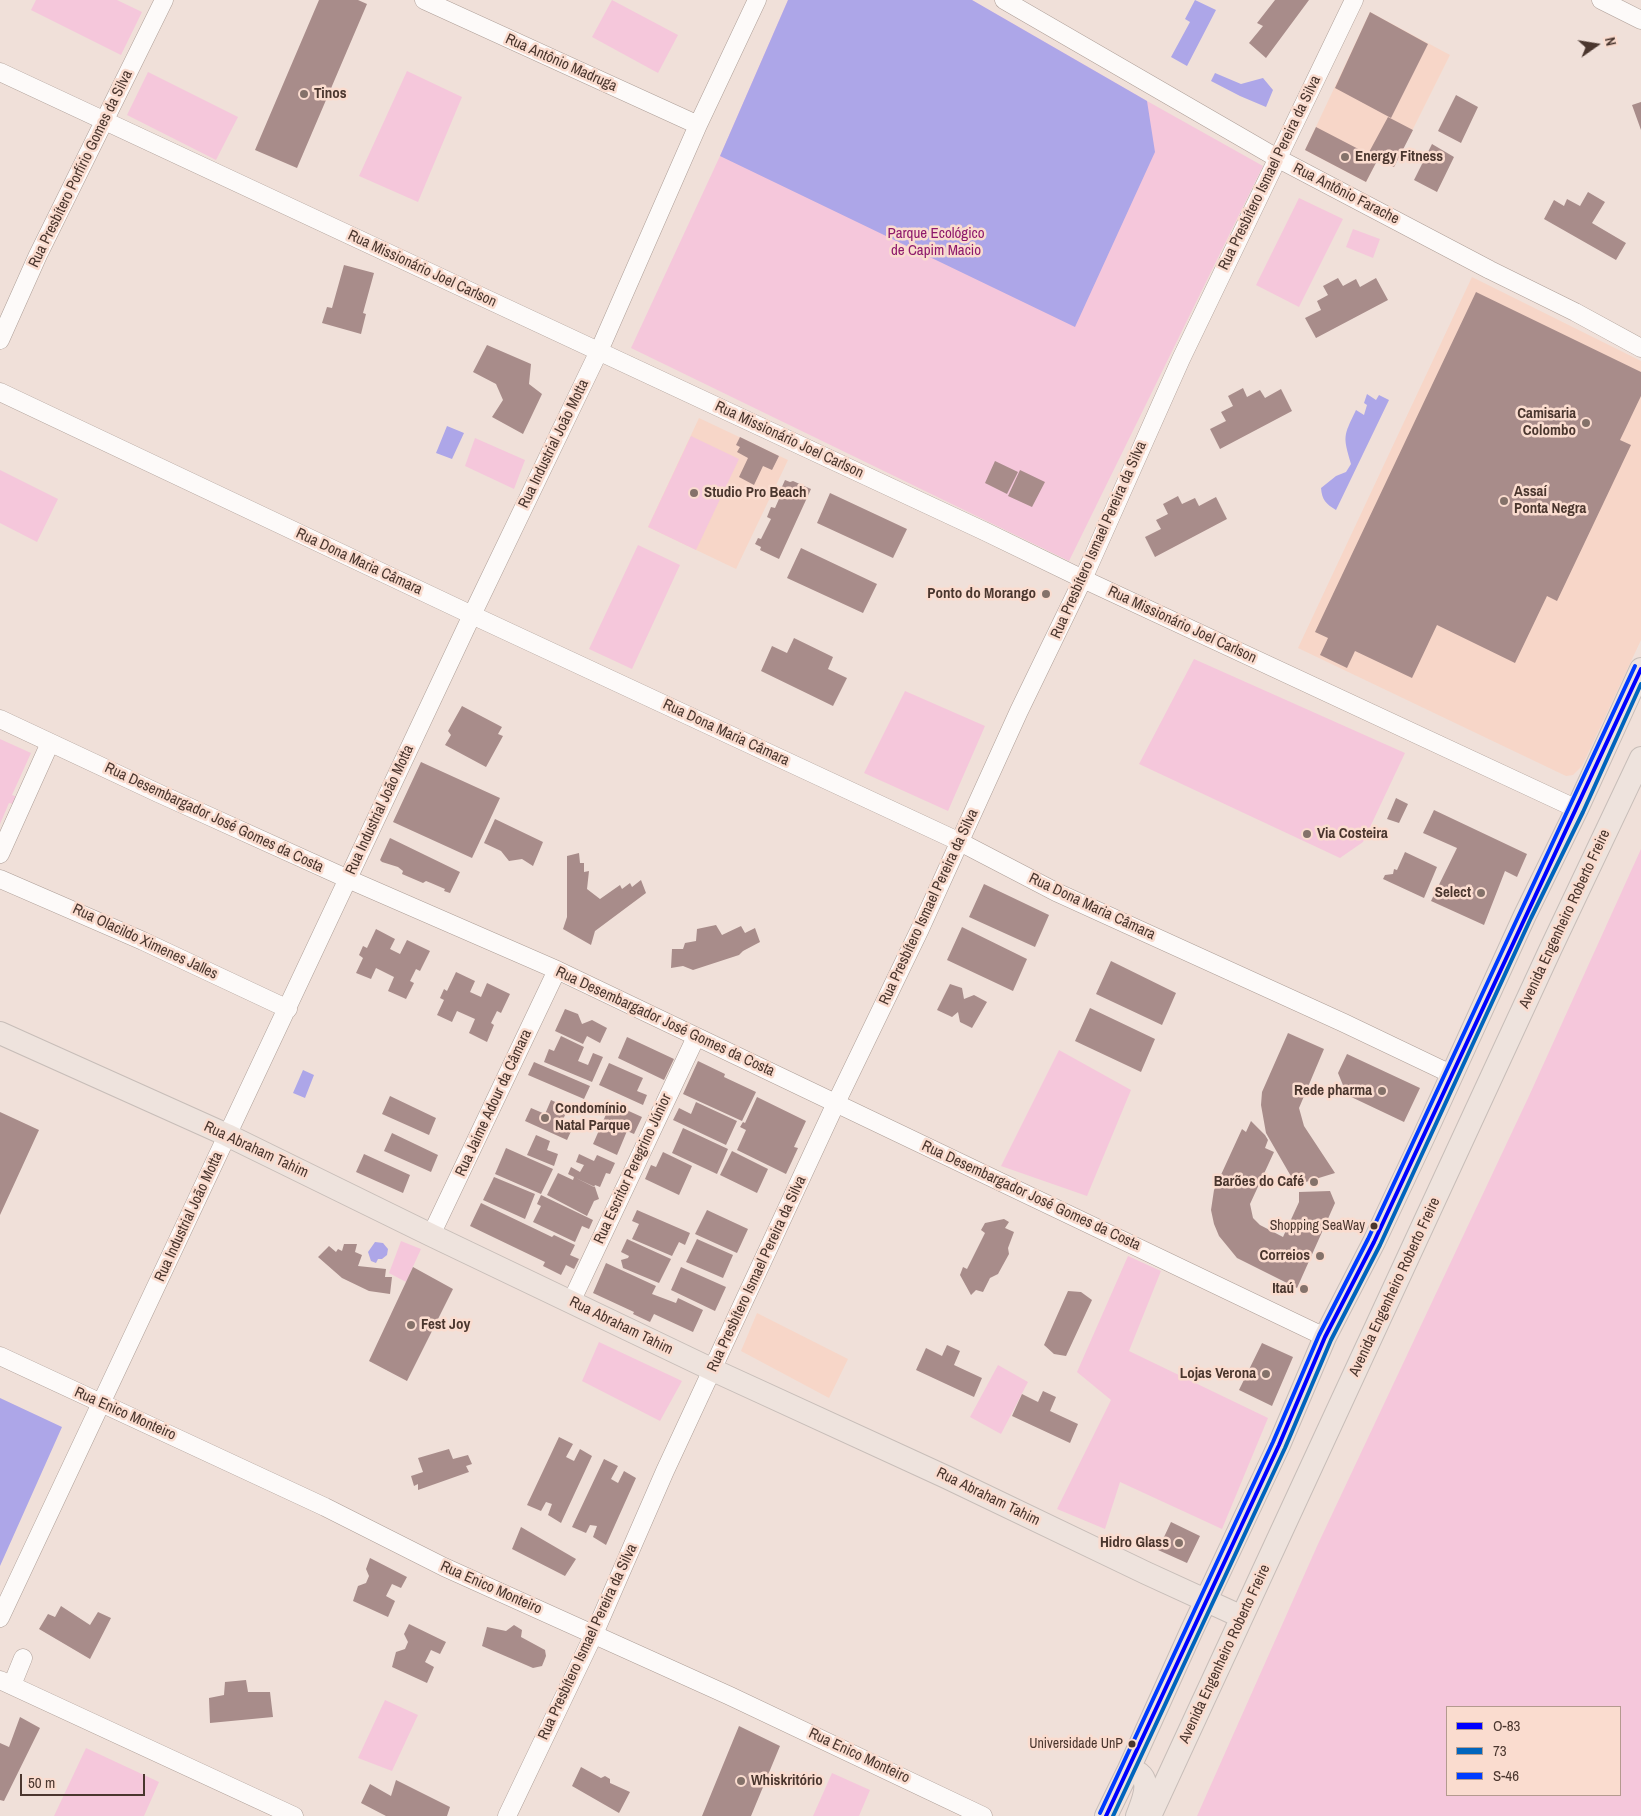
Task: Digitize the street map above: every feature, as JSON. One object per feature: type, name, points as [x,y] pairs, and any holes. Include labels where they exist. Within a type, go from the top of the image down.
[{"type":"main road","points":[[1106,1816],[1279,1445],[1324,1338],[1374,1242],[1641,669]]},
{"type":"main road","name":"Avenida Engenheiro Roberto Freire","points":[[1150,1816],[1551,948],[1641,758]]},
{"type":"main road","name":"Rua Abraham Tahim","points":[[0,1033],[227,1135],[713,1370],[946,1477],[1146,1574],[1242,1617]]},
{"type":"main road","points":[[1129,1769],[1138,1771],[1144,1778],[1146,1789],[1137,1816]]},
{"type":"street","name":"Rua Presbítero Porfírio Gomes da Silva","points":[[0,340],[38,255],[164,0]]},
{"type":"street","name":"Rua Antônio Madruga","points":[[424,0],[698,125]]},
{"type":"street","name":"Rua Industrial João Motta","points":[[0,1618],[472,615],[599,351],[698,125],[757,0]]},
{"type":"street","name":"Rua Antônio Farache","points":[[1004,0],[1277,158],[1641,348]]},
{"type":"street","name":"Rua Presbítero Ismael Pereira da Silva","points":[[507,1816],[594,1634],[666,1470],[836,1103],[1083,579],[1180,359],[1354,0]]},
{"type":"street","points":[[1601,0],[1641,20]]},
{"type":"street","name":"Rua Missionário Joel Carlson","points":[[0,72],[1576,809]]},
{"type":"street","name":"Rua Dona Maria Câmara","points":[[0,392],[472,615],[960,842],[1056,892],[1344,1023],[1452,1075]]},
{"type":"street","name":"Rua Desembargador José Gomes da Costa","points":[[0,719],[348,879],[557,970],[1324,1338]]},
{"type":"street","points":[[0,854],[50,743]]},
{"type":"street","name":"Rua Olacildo Ximenes Jalles","points":[[0,879],[143,940],[288,1009]]},
{"type":"street","name":"Rua Jaime Adour da Câmara","points":[[431,1235],[557,970]]},
{"type":"street","name":"Rua Escritor Peregrino Júnior","points":[[571,1302],[696,1037]]},
{"type":"street","name":"Rua Enico Monteiro","points":[[0,1356],[325,1507],[444,1567],[827,1741],[983,1816]]},
{"type":"street","points":[[23,1658],[6,1683],[294,1816]]},
{"type":"shaded area","points":[[788,0],[972,0],[1147,101],[1155,152],[1075,327],[720,156]]},
{"type":"shaded area","points":[[1195,0],[1216,10],[1187,66],[1171,57],[1190,22],[1185,19]]},
{"type":"shaded area","points":[[1370,12],[1450,55],[1394,167],[1378,159],[1366,182],[1305,150]]},
{"type":"shaded area","points":[[1215,73],[1241,84],[1263,78],[1273,90],[1266,107],[1211,81]]},
{"type":"shaded area","name":"Assaí Ponta Negra","points":[[1472,277],[1641,361],[1641,640],[1582,766],[1573,775],[1566,776],[1298,648]]},
{"type":"shaded area","points":[[1367,394],[1376,400],[1379,395],[1389,400],[1336,510],[1325,501],[1321,488],[1336,476],[1346,472],[1351,464],[1346,442],[1347,432],[1356,410],[1364,415],[1367,405],[1364,403]]},
{"type":"shaded area","points":[[699,418],[788,460],[736,569],[648,527]]},
{"type":"shaded area","points":[[447,426],[464,433],[452,459],[436,453]]},
{"type":"shaded area","points":[[303,1070],[314,1075],[305,1098],[293,1093]]},
{"type":"shaded area","points":[[375,1242],[383,1243],[388,1249],[387,1255],[382,1259],[378,1259],[376,1263],[371,1261],[368,1252]]},
{"type":"shaded area","points":[[757,1313],[848,1359],[829,1398],[741,1351]]},
{"type":"shaded area","points":[[0,1398],[62,1427],[0,1566]]},
{"type":"green space","points":[[36,0],[117,0],[142,12],[121,55],[31,10]]},
{"type":"green space","points":[[612,0],[678,35],[658,73],[592,37]]},
{"type":"green space","name":"Parque Ecológico de Capim Macio","points":[[788,0],[972,0],[1263,166],[1069,561],[631,348],[720,156]]},
{"type":"green space","points":[[407,71],[462,97],[418,202],[359,176]]},
{"type":"green space","points":[[148,72],[238,117],[216,160],[127,115]]},
{"type":"green space","points":[[1299,198],[1343,219],[1299,307],[1256,285]]},
{"type":"green space","points":[[1353,229],[1380,239],[1373,258],[1346,247]]},
{"type":"green space","name":"Studio Pro Beach","points":[[691,436],[739,459],[696,550],[648,527]]},
{"type":"green space","points":[[475,438],[525,460],[514,489],[465,466]]},
{"type":"green space","points":[[0,470],[58,499],[37,542],[0,523]]},
{"type":"green space","points":[[638,545],[680,565],[632,669],[589,649]]},
{"type":"green space","points":[[1194,659],[1405,753],[1363,842],[1340,858],[1139,764]]},
{"type":"green space","points":[[905,691],[985,726],[948,811],[864,773]]},
{"type":"green space","points":[[0,739],[31,753],[12,795],[23,799],[20,806],[9,803],[0,824]]},
{"type":"green space","points":[[1641,849],[1641,1816],[1197,1816],[1318,1544],[1529,1096]]},
{"type":"green space","points":[[1059,1050],[1131,1090],[1087,1196],[1001,1166]]},
{"type":"green space","points":[[401,1241],[421,1249],[406,1282],[389,1273]]},
{"type":"green space","points":[[1128,1256],[1161,1271],[1129,1351],[1268,1418],[1222,1529],[1120,1482],[1105,1529],[1057,1509],[1111,1400],[1077,1372]]},
{"type":"green space","points":[[599,1342],[682,1381],[660,1421],[582,1381]]},
{"type":"green space","points":[[998,1365],[1028,1382],[1001,1434],[970,1417]]},
{"type":"green space","points":[[385,1700],[418,1715],[392,1771],[358,1758]]},
{"type":"green space","points":[[86,1748],[159,1782],[144,1816],[54,1816]]},
{"type":"green space","points":[[832,1773],[870,1790],[859,1816],[813,1816]]},
{"type":"building","name":"Tinos","points":[[319,0],[358,0],[367,4],[297,168],[255,150]]},
{"type":"building","points":[[1275,0],[1309,0],[1266,58],[1249,43],[1263,26],[1257,23]]},
{"type":"building","points":[[1370,12],[1428,44],[1391,118],[1335,88]]},
{"type":"building","points":[[1456,95],[1478,107],[1461,143],[1438,131]]},
{"type":"building","points":[[1641,102],[1641,130],[1632,105]]},
{"type":"building","points":[[1388,117],[1413,130],[1394,167],[1378,159],[1366,182],[1305,150],[1316,127],[1368,154]]},
{"type":"building","points":[[1432,144],[1454,157],[1437,192],[1414,180]]},
{"type":"building","points":[[1588,192],[1605,202],[1592,223],[1626,243],[1616,260],[1544,219],[1554,200],[1564,206],[1567,199],[1580,206]]},
{"type":"building","points":[[344,265],[374,273],[363,313],[366,314],[361,334],[322,323],[327,307],[332,308]]},
{"type":"building","points":[[1338,278],[1343,286],[1356,279],[1360,287],[1376,278],[1388,300],[1316,338],[1305,318],[1321,310],[1317,301],[1328,295],[1323,286]]},
{"type":"building","name":"Assaí Ponta Negra","points":[[1476,292],[1641,372],[1641,396],[1620,440],[1631,445],[1557,601],[1547,596],[1515,663],[1437,625],[1412,678],[1355,651],[1347,668],[1320,655],[1328,638],[1315,632]]},
{"type":"building","points":[[487,345],[531,364],[529,384],[542,394],[523,434],[492,417],[503,400],[496,384],[473,372]]},
{"type":"building","points":[[1243,388],[1247,397],[1260,390],[1265,398],[1281,389],[1292,411],[1220,449],[1210,429],[1226,421],[1221,412],[1233,406],[1228,396]]},
{"type":"building","points":[[740,437],[779,456],[772,470],[763,466],[754,485],[739,477],[748,458],[737,452],[740,447],[736,445]]},
{"type":"building","points":[[995,461],[1018,472],[1007,494],[985,483]]},
{"type":"building","points":[[1020,470],[1045,482],[1032,507],[1008,496]]},
{"type":"building","points":[[785,480],[793,481],[811,489],[779,559],[760,550],[761,547],[755,544],[758,538],[761,539],[771,519],[767,517],[771,507],[775,508]]},
{"type":"building","points":[[830,493],[907,529],[893,558],[817,523]]},
{"type":"building","points":[[1178,496],[1182,504],[1195,498],[1199,506],[1216,497],[1227,519],[1155,557],[1145,537],[1161,529],[1156,520],[1168,514],[1163,504]]},
{"type":"building","points":[[801,548],[877,584],[863,613],[787,578]]},
{"type":"building","points":[[794,638],[833,657],[828,669],[847,678],[833,706],[761,671],[772,646],[787,653]]},
{"type":"building","points":[[462,706],[502,727],[498,734],[503,736],[486,767],[445,745],[451,735],[448,731]]},
{"type":"building","points":[[421,762],[500,798],[472,858],[393,822]]},
{"type":"building","points":[[1396,798],[1408,804],[1399,823],[1387,819]]},
{"type":"building","points":[[1434,810],[1527,854],[1517,877],[1505,871],[1484,925],[1431,901],[1457,848],[1423,833]]},
{"type":"building","points":[[495,819],[543,842],[533,866],[522,859],[509,861],[501,851],[484,843]]},
{"type":"building","points":[[390,838],[460,872],[450,893],[426,881],[423,883],[402,874],[403,871],[398,867],[382,862],[380,860]]},
{"type":"building","points":[[1405,852],[1437,867],[1424,898],[1383,879],[1385,875],[1393,874],[1394,869],[1397,870]]},
{"type":"building","points":[[579,853],[580,863],[584,863],[584,872],[589,871],[587,889],[600,899],[620,885],[622,889],[630,883],[632,887],[641,880],[646,893],[595,931],[591,945],[563,929],[567,917],[567,856]]},
{"type":"building","points":[[984,884],[1049,915],[1035,947],[969,917]]},
{"type":"building","points":[[716,925],[722,935],[741,926],[745,933],[755,928],[760,942],[739,955],[693,970],[683,966],[671,968],[672,949],[683,949],[685,943],[696,941],[697,929]]},
{"type":"building","points":[[962,927],[1027,959],[1013,991],[947,960]]},
{"type":"building","points":[[376,929],[395,939],[390,949],[400,954],[407,940],[430,951],[420,971],[416,969],[410,981],[414,983],[406,999],[388,991],[394,977],[376,968],[371,979],[356,973],[363,958],[359,955],[363,946],[367,948]]},
{"type":"building","points":[[1111,961],[1176,993],[1162,1025],[1096,994]]},
{"type":"building","points":[[456,972],[475,981],[470,992],[481,997],[487,983],[510,994],[501,1013],[497,1011],[491,1023],[494,1025],[487,1042],[469,1033],[475,1019],[457,1011],[452,1022],[437,1015],[444,1000],[440,998],[444,989],[447,991]]},
{"type":"building","points":[[950,984],[962,988],[964,999],[974,995],[987,1002],[972,1028],[960,1022],[958,1012],[952,1017],[937,1010]]},
{"type":"building","points":[[1090,1008],[1155,1039],[1141,1072],[1075,1041]]},
{"type":"building","points":[[565,1009],[578,1014],[582,1024],[592,1020],[607,1028],[600,1043],[587,1036],[583,1044],[555,1031]]},
{"type":"building","points":[[1288,1033],[1324,1049],[1299,1108],[1304,1126],[1335,1173],[1296,1185],[1266,1133],[1261,1105],[1262,1092]]},
{"type":"building","points":[[561,1036],[584,1047],[578,1061],[588,1065],[593,1053],[603,1057],[592,1082],[544,1062],[549,1049],[554,1051]]},
{"type":"building","points":[[627,1037],[674,1059],[664,1080],[618,1058]]},
{"type":"building","name":"Rede pharma","points":[[1347,1054],[1420,1088],[1404,1122],[1347,1095],[1338,1073]]},
{"type":"building","points":[[698,1061],[725,1074],[724,1077],[756,1092],[742,1121],[683,1094]]},
{"type":"building","points":[[534,1062],[590,1086],[584,1099],[528,1075]]},
{"type":"building","points":[[609,1063],[643,1078],[637,1091],[647,1095],[643,1105],[599,1085]]},
{"type":"building","points":[[390,1096],[436,1118],[429,1135],[382,1114]]},
{"type":"building","points":[[757,1097],[806,1121],[794,1147],[798,1148],[786,1174],[737,1150],[746,1130],[740,1127],[743,1122],[745,1123]]},
{"type":"building","name":"Condomínio Natal Parque","points":[[551,1100],[568,1108],[562,1122],[573,1127],[567,1140],[525,1121],[531,1108],[545,1114]]},
{"type":"building","points":[[696,1102],[737,1121],[726,1145],[673,1120],[679,1108],[691,1114]]},
{"type":"building","points":[[611,1103],[642,1117],[634,1134],[627,1131],[617,1155],[593,1144]]},
{"type":"building","points":[[0,1112],[39,1130],[0,1215]]},
{"type":"building","points":[[1251,1121],[1268,1140],[1265,1148],[1274,1152],[1250,1204],[1253,1218],[1260,1225],[1283,1237],[1299,1202],[1299,1192],[1330,1191],[1335,1203],[1297,1288],[1237,1258],[1219,1236],[1214,1224],[1211,1210],[1214,1190],[1242,1129],[1246,1132]]},
{"type":"building","points":[[683,1128],[728,1149],[717,1174],[672,1153]]},
{"type":"building","points":[[392,1133],[438,1155],[431,1172],[384,1151]]},
{"type":"building","points":[[536,1135],[550,1141],[547,1150],[558,1154],[554,1166],[527,1155]]},
{"type":"building","points":[[506,1148],[553,1169],[541,1194],[495,1174]]},
{"type":"building","points":[[732,1151],[768,1169],[757,1193],[720,1175]]},
{"type":"building","points":[[663,1152],[692,1166],[679,1195],[645,1179],[651,1165],[656,1167]]},
{"type":"building","points":[[364,1154],[410,1175],[403,1193],[356,1172]]},
{"type":"building","points":[[579,1154],[594,1161],[597,1155],[615,1163],[610,1174],[606,1173],[600,1187],[595,1185],[594,1187],[599,1199],[594,1201],[587,1216],[547,1195],[558,1173],[573,1180],[574,1177],[568,1174],[571,1167],[580,1172],[584,1165],[576,1162]]},
{"type":"building","points":[[494,1177],[535,1194],[525,1219],[483,1200]]},
{"type":"building","points":[[541,1195],[593,1220],[589,1229],[582,1226],[575,1242],[533,1222],[541,1206],[537,1204]]},
{"type":"building","points":[[481,1203],[552,1237],[554,1235],[575,1245],[570,1255],[579,1259],[574,1269],[566,1265],[561,1275],[543,1266],[545,1262],[470,1226]]},
{"type":"building","points":[[637,1210],[690,1233],[685,1245],[679,1242],[672,1256],[632,1239],[639,1224],[632,1221]]},
{"type":"building","points":[[707,1210],[748,1229],[737,1253],[695,1234]]},
{"type":"building","points":[[1004,1219],[1009,1222],[1005,1228],[1014,1232],[1008,1248],[1009,1254],[998,1274],[990,1278],[983,1292],[976,1290],[971,1295],[960,1275],[963,1267],[967,1269],[985,1233],[981,1230],[985,1223]]},
{"type":"building","points":[[627,1239],[671,1259],[659,1283],[623,1268],[621,1260],[629,1256],[621,1252]]},
{"type":"building","points":[[697,1239],[733,1255],[723,1278],[686,1262]]},
{"type":"building","points":[[344,1244],[357,1244],[355,1252],[362,1255],[358,1266],[386,1269],[385,1277],[392,1277],[390,1294],[369,1291],[342,1278],[318,1257],[329,1246],[336,1252],[338,1249],[342,1251]]},
{"type":"building","points":[[606,1263],[656,1286],[652,1294],[676,1303],[678,1298],[703,1310],[693,1332],[654,1314],[650,1322],[633,1314],[634,1312],[593,1293]]},
{"type":"building","name":"Fest Joy","points":[[413,1267],[453,1289],[407,1381],[369,1361]]},
{"type":"building","points":[[681,1267],[726,1287],[715,1311],[671,1290]]},
{"type":"building","points":[[1068,1291],[1081,1292],[1092,1300],[1066,1356],[1054,1354],[1044,1345]]},
{"type":"building","name":"Lojas Verona","points":[[1262,1343],[1293,1357],[1272,1406],[1239,1390]]},
{"type":"building","points":[[947,1345],[960,1351],[954,1365],[982,1378],[974,1397],[916,1370],[926,1348],[942,1356]]},
{"type":"building","points":[[1043,1391],[1056,1397],[1050,1411],[1078,1424],[1070,1443],[1012,1416],[1022,1394],[1038,1402]]},
{"type":"building","points":[[559,1437],[573,1444],[566,1457],[574,1461],[580,1449],[592,1456],[561,1523],[548,1515],[552,1504],[546,1502],[541,1511],[527,1505]]},
{"type":"building","points":[[449,1449],[453,1459],[468,1455],[472,1464],[466,1466],[469,1472],[418,1490],[418,1484],[414,1486],[411,1476],[423,1472],[418,1458]]},
{"type":"building","points":[[604,1459],[618,1466],[611,1479],[618,1483],[624,1471],[636,1478],[606,1545],[593,1537],[597,1526],[590,1525],[586,1533],[572,1527]]},
{"type":"building","name":"Hidro Glass","points":[[1171,1522],[1200,1536],[1187,1563],[1158,1550]]},
{"type":"building","points":[[521,1527],[576,1559],[565,1576],[512,1549]]},
{"type":"building","points":[[370,1558],[407,1577],[401,1588],[392,1584],[386,1596],[395,1601],[388,1617],[353,1601],[358,1586],[366,1583],[369,1576],[366,1569]]},
{"type":"building","points":[[61,1606],[90,1625],[98,1612],[111,1618],[90,1659],[39,1629],[48,1614],[55,1617]]},
{"type":"building","points":[[409,1624],[446,1642],[440,1654],[431,1650],[425,1662],[434,1667],[427,1683],[392,1667],[396,1652],[405,1649],[408,1642],[404,1634]]},
{"type":"building","points":[[514,1625],[522,1630],[521,1637],[545,1650],[546,1656],[542,1666],[533,1668],[482,1646],[487,1627],[506,1631]]},
{"type":"building","points":[[246,1680],[248,1692],[270,1692],[273,1717],[210,1723],[209,1698],[224,1695],[225,1682]]},
{"type":"building","points":[[20,1717],[40,1728],[4,1801],[0,1800],[0,1743],[9,1747]]},
{"type":"building","name":"Whiskritório","points":[[739,1726],[780,1746],[751,1816],[702,1816]]},
{"type":"building","points":[[581,1767],[601,1778],[605,1776],[610,1779],[610,1783],[630,1792],[619,1813],[572,1786]]},
{"type":"building","points":[[396,1780],[450,1807],[447,1816],[386,1816],[361,1803],[370,1784],[391,1796]]},
{"type":"transit line","name":"S-46","points":[[1100,1813],[1273,1442],[1319,1335],[1368,1239],[1635,666]]},
{"type":"transit line","name":"O-83","points":[[1106,1816],[1279,1445],[1325,1337],[1374,1242],[1641,669]]},
{"type":"transit line","name":"73","points":[[1113,1816],[1285,1448],[1331,1340],[1380,1245],[1641,684]]},
{"type":"place","name":"Tinos","points":[[304,94]]},
{"type":"place","name":"Energy Fitness","points":[[1345,157]]},
{"type":"place","name":"Camisaria Colombo","points":[[1586,423]]},
{"type":"place","name":"Studio Pro Beach","points":[[694,493]]},
{"type":"place","name":"Assaí Ponta Negra","points":[[1504,501]]},
{"type":"place","name":"Ponto do Morango","points":[[1046,594]]},
{"type":"place","name":"Via Costeira","points":[[1307,834]]},
{"type":"place","name":"Select","points":[[1481,893]]},
{"type":"place","name":"Rede pharma","points":[[1382,1091]]},
{"type":"place","name":"Condomínio Natal Parque","points":[[545,1118]]},
{"type":"place","name":"Barões do Café","points":[[1314,1182]]},
{"type":"place","name":"Shopping SeaWay","points":[[1374,1226]]},
{"type":"place","name":"Correios","points":[[1320,1256]]},
{"type":"place","name":"Itaú","points":[[1304,1289]]},
{"type":"place","name":"Fest Joy","points":[[411,1325]]},
{"type":"place","name":"Lojas Verona","points":[[1266,1374]]},
{"type":"place","name":"Hidro Glass","points":[[1179,1543]]},
{"type":"place","name":"Universidade UnP","points":[[1132,1744]]},
{"type":"place","name":"Whiskritório","points":[[741,1781]]}]
